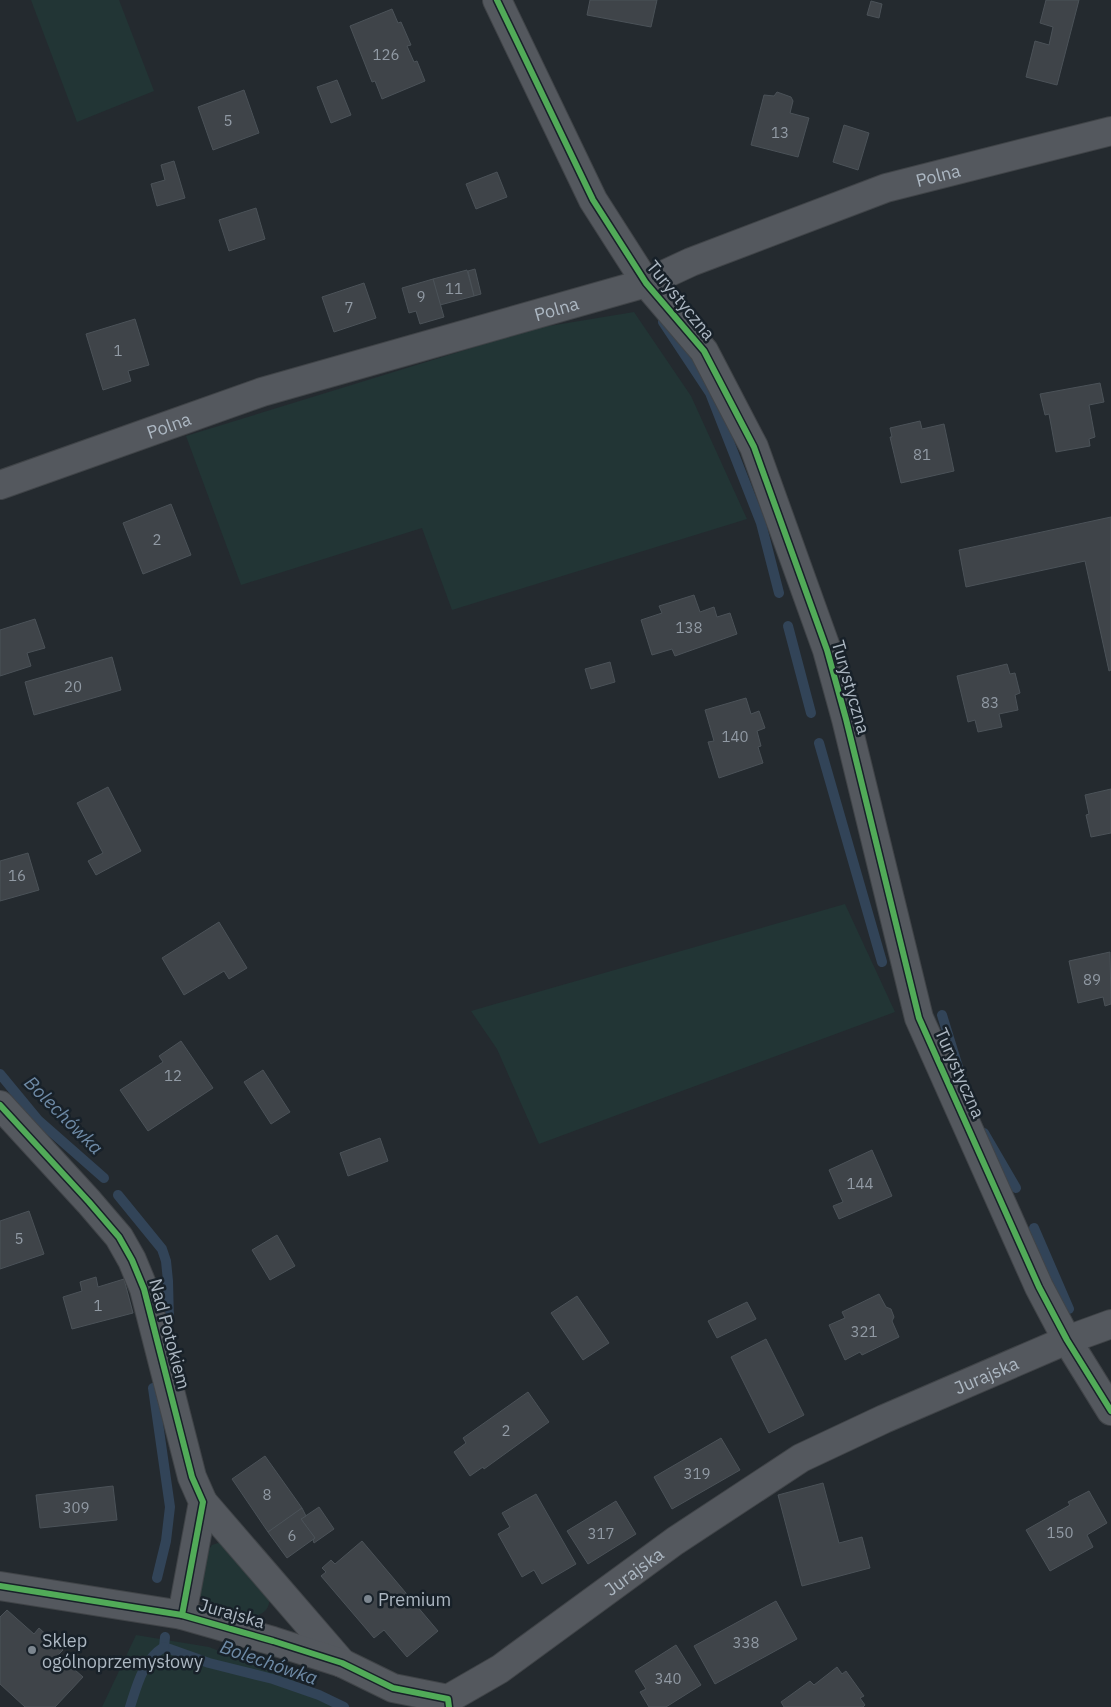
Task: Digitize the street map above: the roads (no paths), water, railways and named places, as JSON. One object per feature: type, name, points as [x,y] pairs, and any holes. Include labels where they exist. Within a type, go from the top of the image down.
[{"type":"street","name":"Turystyczna","points":[[497,0],[594,200],[646,283],[704,351],[754,447],[827,650],[846,719],[919,1018],[1039,1286],[1067,1340],[1111,1411]]},
{"type":"street","name":"Polna","points":[[0,485],[262,392],[646,283],[692,262],[886,188],[1111,131]]},
{"type":"street","name":"Nad Potokiem","points":[[0,1105],[119,1237],[132,1260],[144,1289],[192,1477],[203,1502],[342,1663]]},
{"type":"street","name":"Jurajska","points":[[0,1586],[182,1615],[272,1640],[342,1663],[393,1688],[448,1703],[500,1669],[675,1541],[800,1458],[884,1419],[1067,1340],[1111,1324]]},
{"type":"street","points":[[182,1615],[203,1502]]},
{"type":"waterway","points":[[663,322],[710,393],[761,523],[779,593]]},
{"type":"waterway","points":[[788,626],[811,713]]},
{"type":"waterway","points":[[819,743],[882,962]]},
{"type":"waterway","points":[[942,1015],[966,1093]]},
{"type":"waterway","name":"Bolechówka","points":[[0,1074],[38,1120],[104,1178]]},
{"type":"waterway","points":[[984,1133],[1016,1188]]},
{"type":"waterway","name":"Bolechówka","points":[[118,1195],[162,1249],[166,1261],[168,1281],[169,1321]]},
{"type":"waterway","points":[[1034,1228],[1069,1309]]},
{"type":"waterway","name":"Bolechówka","points":[[153,1388],[170,1507],[166,1541],[157,1578]]},
{"type":"waterway","name":"Bolechówka","points":[[165,1637],[164,1647],[209,1663],[273,1679],[319,1695],[344,1707]]},
{"type":"waterway","points":[[130,1707],[138,1682],[146,1666],[157,1652],[164,1647]]},
{"type":"place","name":"Premium","points":[[368,1599]]},
{"type":"place","name":"Sklep ogólnoprzemysłowy","points":[[32,1650]]}]
